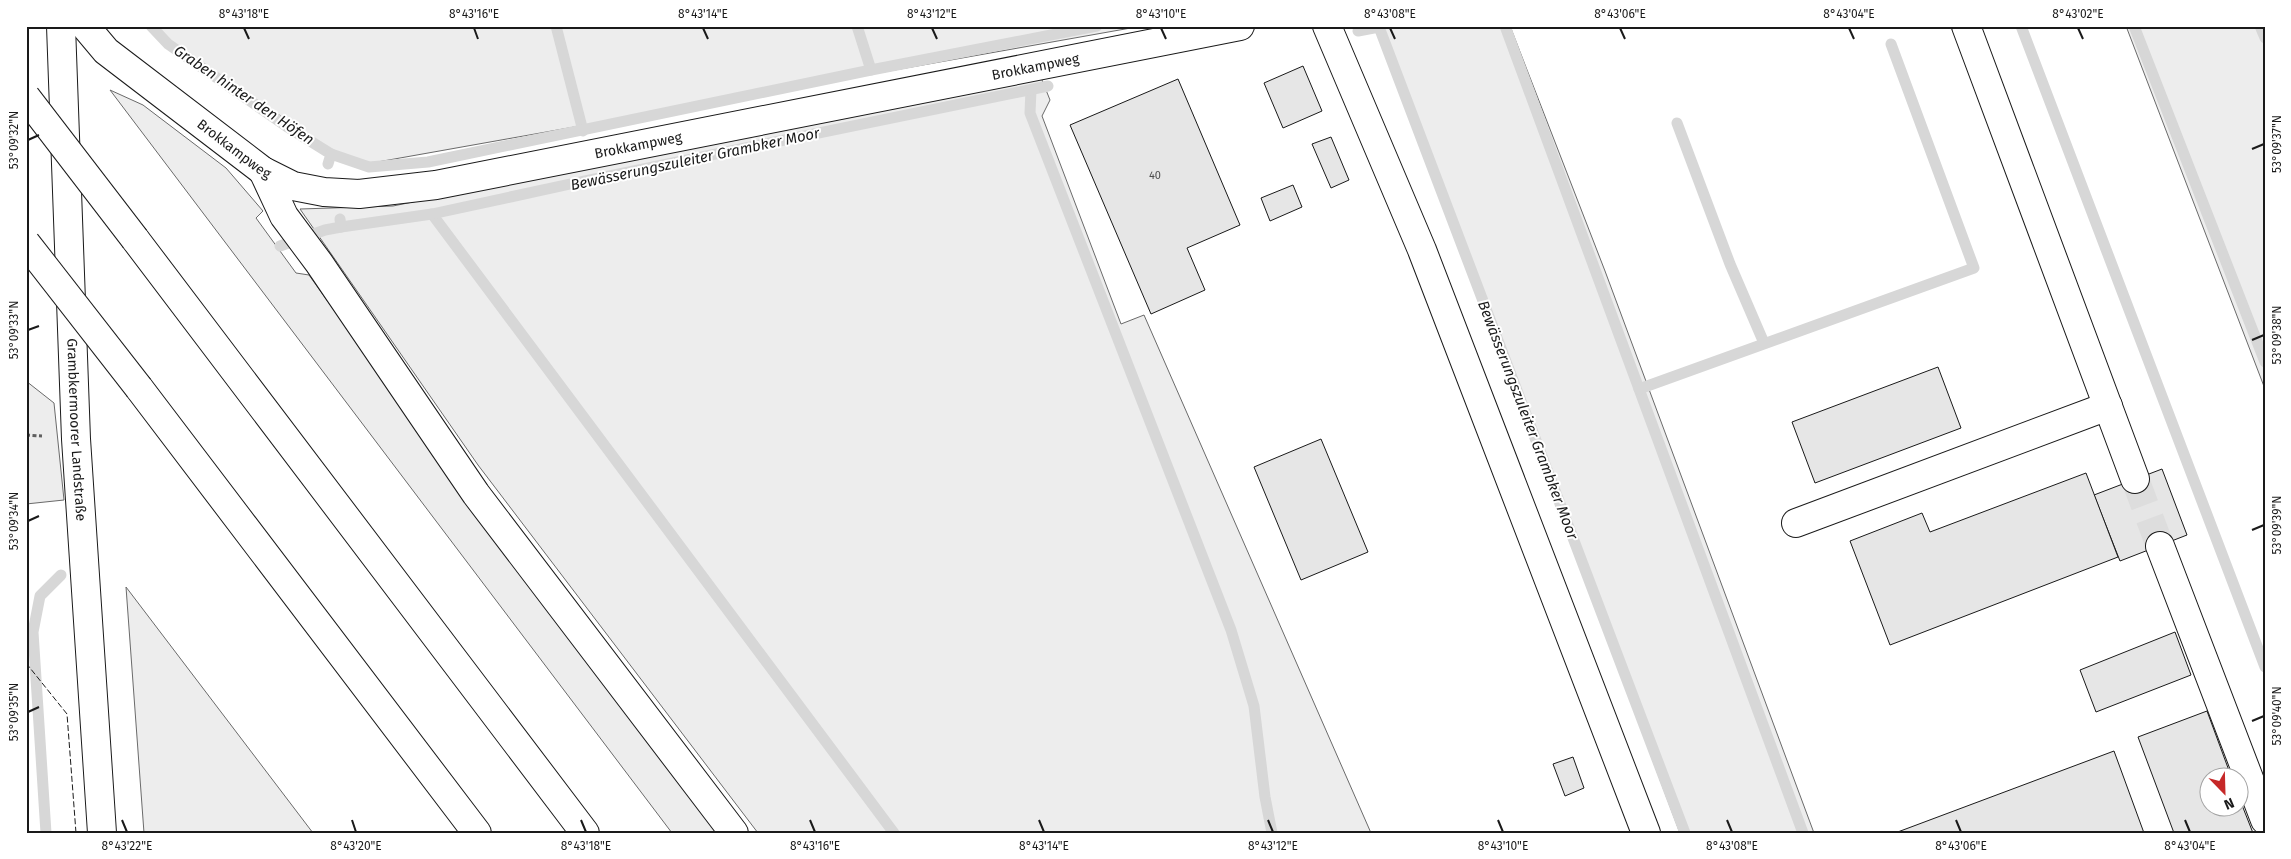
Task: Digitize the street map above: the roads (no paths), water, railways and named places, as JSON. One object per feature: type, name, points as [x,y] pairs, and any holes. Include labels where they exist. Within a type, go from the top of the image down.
[{"type":"main road","name":"Grambkermoorer Landstraße","points":[[61,26],[76,439],[102,833]]},
{"type":"main road","name":"Brokkampweg","points":[[85,26],[106,51],[263,171],[293,186],[324,192],[359,194],[436,184],[1240,26]]},
{"type":"main road","points":[[1327,26],[1422,250],[1646,833]]},
{"type":"main road","points":[[1966,26],[2135,479]]},
{"type":"main road","points":[[26,97],[585,833]]},
{"type":"main road","points":[[263,171],[284,216],[476,494],[734,833]]},
{"type":"main road","points":[[26,243],[139,388],[477,833]]},
{"type":"main road","points":[[1796,523],[2108,406]]},
{"type":"main road","points":[[2160,546],[2265,820]]},
{"type":"waterway","name":"Graben hinter den Höfen","points":[[151,26],[168,44],[286,126],[331,154],[328,164]]},
{"type":"waterway","points":[[556,26],[583,131]]},
{"type":"waterway","points":[[857,26],[871,70]]},
{"type":"waterway","points":[[331,154],[369,167],[428,162],[871,70],[1097,26]]},
{"type":"waterway","points":[[1505,26],[1803,833]]},
{"type":"waterway","points":[[2021,26],[2265,667]]},
{"type":"waterway","points":[[2134,26],[2265,362]]},
{"type":"waterway","points":[[2260,26],[2265,38]]},
{"type":"waterway","name":"Bewässerungszuleiter Grambker Moor","points":[[1358,31],[1379,27],[1685,833]]},
{"type":"waterway","points":[[1639,389],[1974,268],[1891,44]]},
{"type":"waterway","name":"Bewässerungszuleiter Grambker Moor","points":[[341,227],[432,214],[1048,86]]},
{"type":"waterway","points":[[1031,90],[1030,113],[1231,630],[1254,706],[1265,797],[1272,833]]},
{"type":"waterway","points":[[1677,123],[1730,264],[1764,343]]},
{"type":"waterway","points":[[432,214],[894,833]]},
{"type":"waterway","name":"Graben hinter den Höfen","points":[[280,246],[325,230],[341,227],[340,219]]},
{"type":"waterway","name":"Graben hinter den Höfen","points":[[46,833],[33,632],[40,596],[61,575]]},
{"type":"tunnel","points":[[2135,479],[2160,546]]}]
